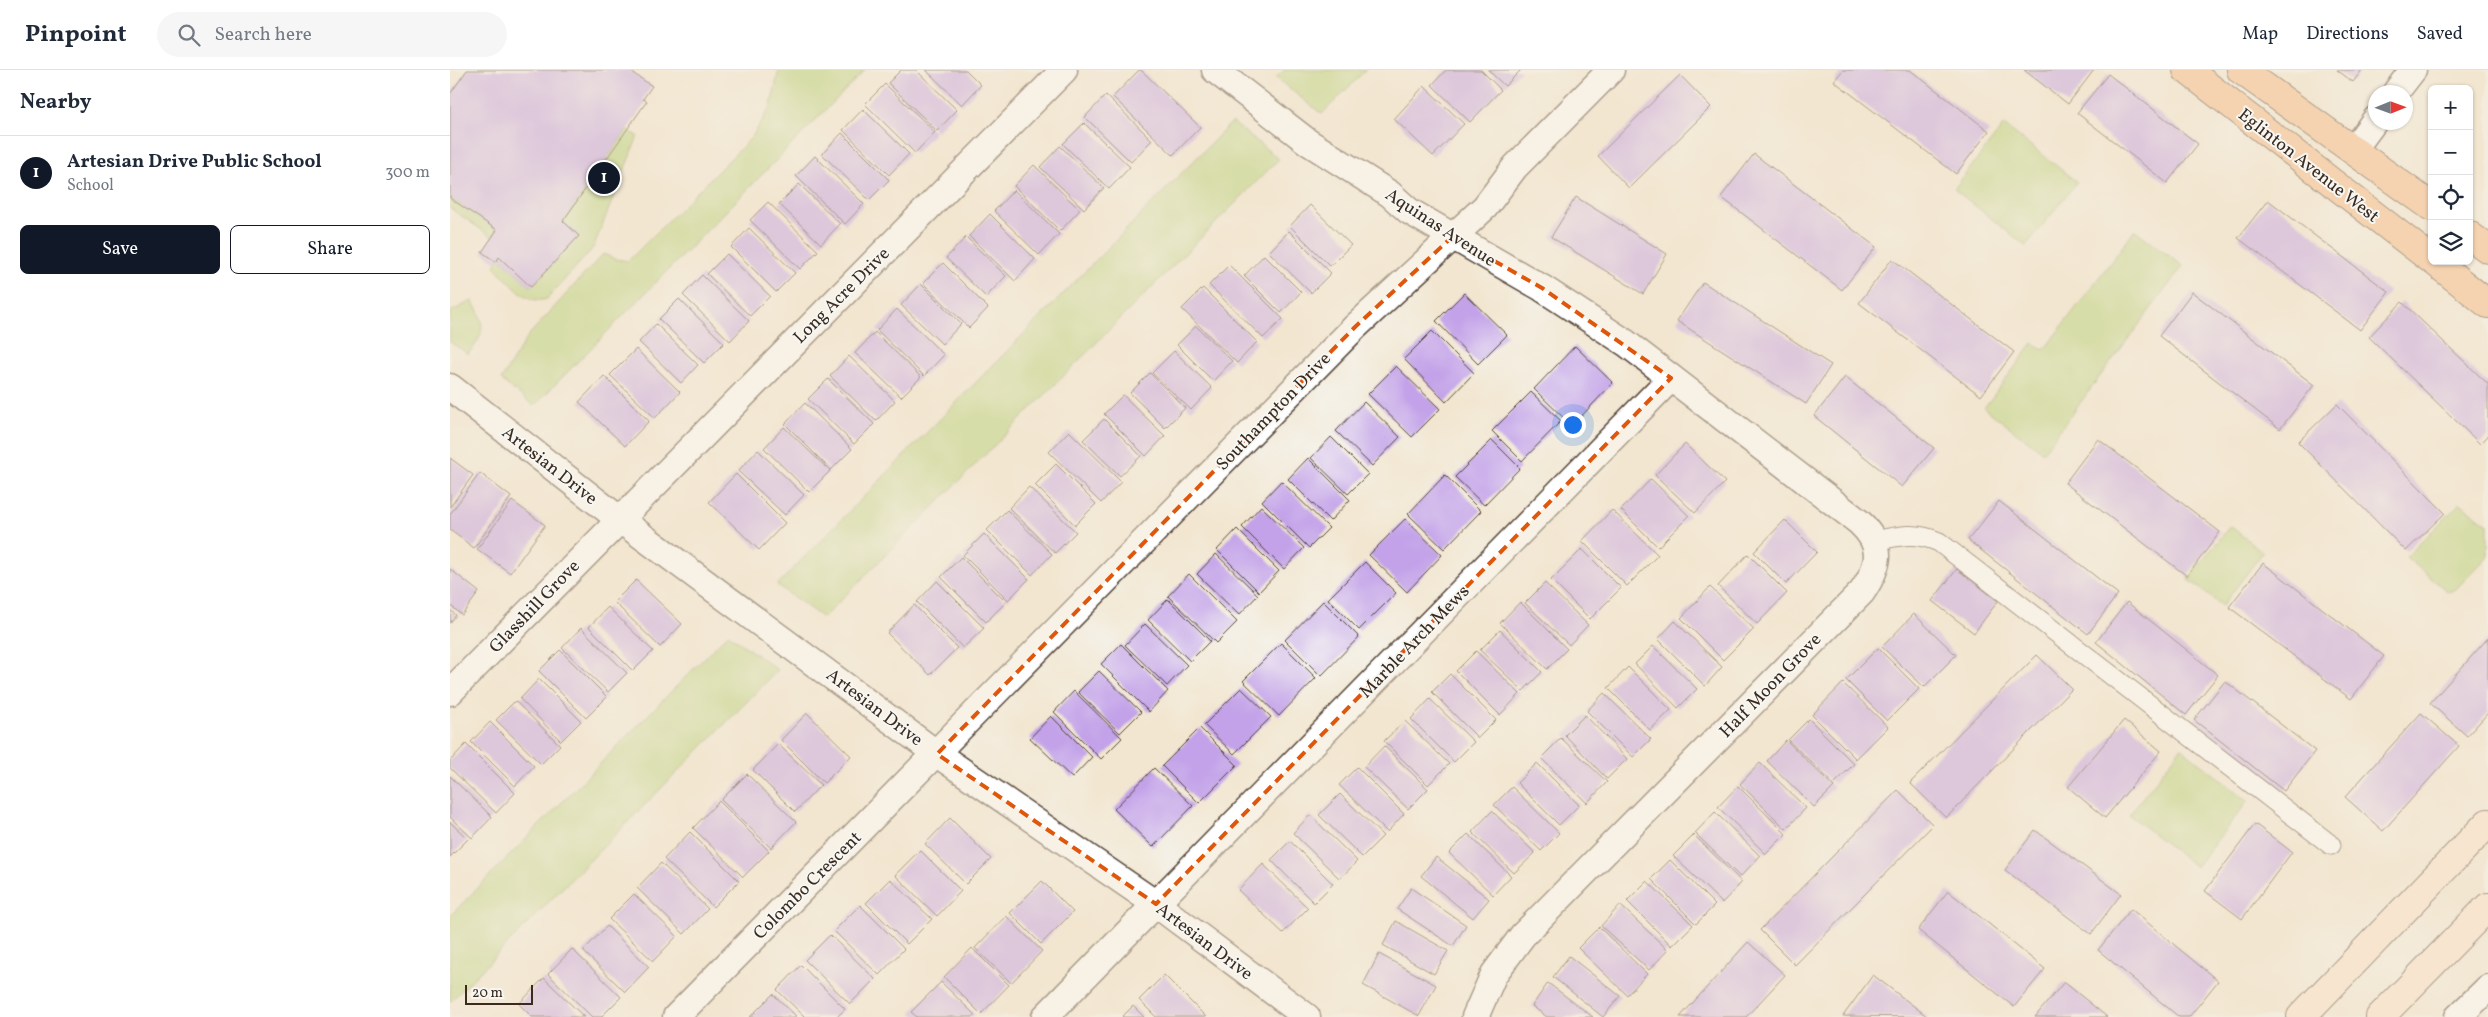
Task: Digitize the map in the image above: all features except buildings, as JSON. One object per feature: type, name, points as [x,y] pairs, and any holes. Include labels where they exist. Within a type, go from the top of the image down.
[{"type":"main road","name":"Eglinton Avenue West","points":[[2187,70],[2428,256]]},
{"type":"main road","name":"Eglinton Avenue West","points":[[2241,70],[2428,205]]},
{"type":"main road","points":[[2473,238],[2488,249]]},
{"type":"main road","name":"Eglinton Avenue West","points":[[2439,265],[2488,304]]},
{"type":"main road","points":[[2300,1017],[2488,823]]},
{"type":"main road","points":[[2380,1017],[2488,907]]},
{"type":"street","name":"Long Acre Drive","points":[[619,519],[1064,70]]},
{"type":"street","name":"Aquinas Avenue","points":[[1215,70],[1308,142],[1390,194],[1409,211],[1542,288],[1626,343],[1672,378]]},
{"type":"street","name":"Southampton Drive","points":[[937,754],[1355,327],[1486,207],[1515,167],[1611,70]]},
{"type":"street","points":[[2401,85],[2413,70]]},
{"type":"street","points":[[2353,150],[2368,130]]},
{"type":"street","points":[[1672,378],[1859,522],[1874,541],[1908,534],[1930,537],[1939,542],[2331,845]]},
{"type":"street","name":"Marble Arch Mews","points":[[1156,904],[1672,378]]},
{"type":"street","name":"Artesian Drive","points":[[450,387],[619,519],[937,754],[1156,904],[1307,1017]]},
{"type":"street","name":"Glasshill Grove","points":[[450,692],[619,519]]},
{"type":"street","name":"Half Moon Grove","points":[[1475,1017],[1494,974],[1523,935],[1862,592],[1872,577],[1876,563],[1878,551],[1874,541]]},
{"type":"street","name":"Colombo Crescent","points":[[676,1017],[937,754]]},
{"type":"street","points":[[1046,1017],[1156,904]]},
{"type":"street","points":[[2458,1017],[2488,988]]},
{"type":"highlighted area","points":[[1452,237],[1542,288],[1671,378],[1180,879],[1156,904],[937,754],[1355,327]]},
{"type":"green space","points":[[779,70],[865,70],[534,406],[501,380],[528,336],[603,254],[615,259],[628,261],[752,137],[771,106]]},
{"type":"green space","points":[[1284,70],[1366,70],[1322,114],[1276,78]]},
{"type":"green space","points":[[1232,122],[1279,159],[823,618],[777,585]]},
{"type":"green space","points":[[2004,125],[2077,182],[2026,246],[1954,189]]},
{"type":"green space","points":[[627,130],[638,136],[593,248],[547,299],[532,299],[525,295],[512,285],[495,267],[499,257],[531,287],[579,236],[563,221]]},
{"type":"green space","points":[[450,198],[497,230],[492,237],[450,208]]},
{"type":"green space","points":[[2135,230],[2183,266],[2043,452],[1984,408],[2033,343],[2044,350]]},
{"type":"green space","points":[[472,301],[480,315],[482,328],[478,341],[468,354],[450,342],[450,312]]},
{"type":"green space","points":[[2460,503],[2488,524],[2488,556],[2456,589],[2448,592],[2406,557]]},
{"type":"green space","points":[[2230,526],[2263,552],[2222,606],[2188,579]]},
{"type":"green space","points":[[728,634],[778,670],[450,1002],[450,916]]},
{"type":"green space","points":[[2181,748],[2248,801],[2196,867],[2129,815]]},
{"type":"place","name":"Artesian Drive Public School","points":[[604,178]]}]
